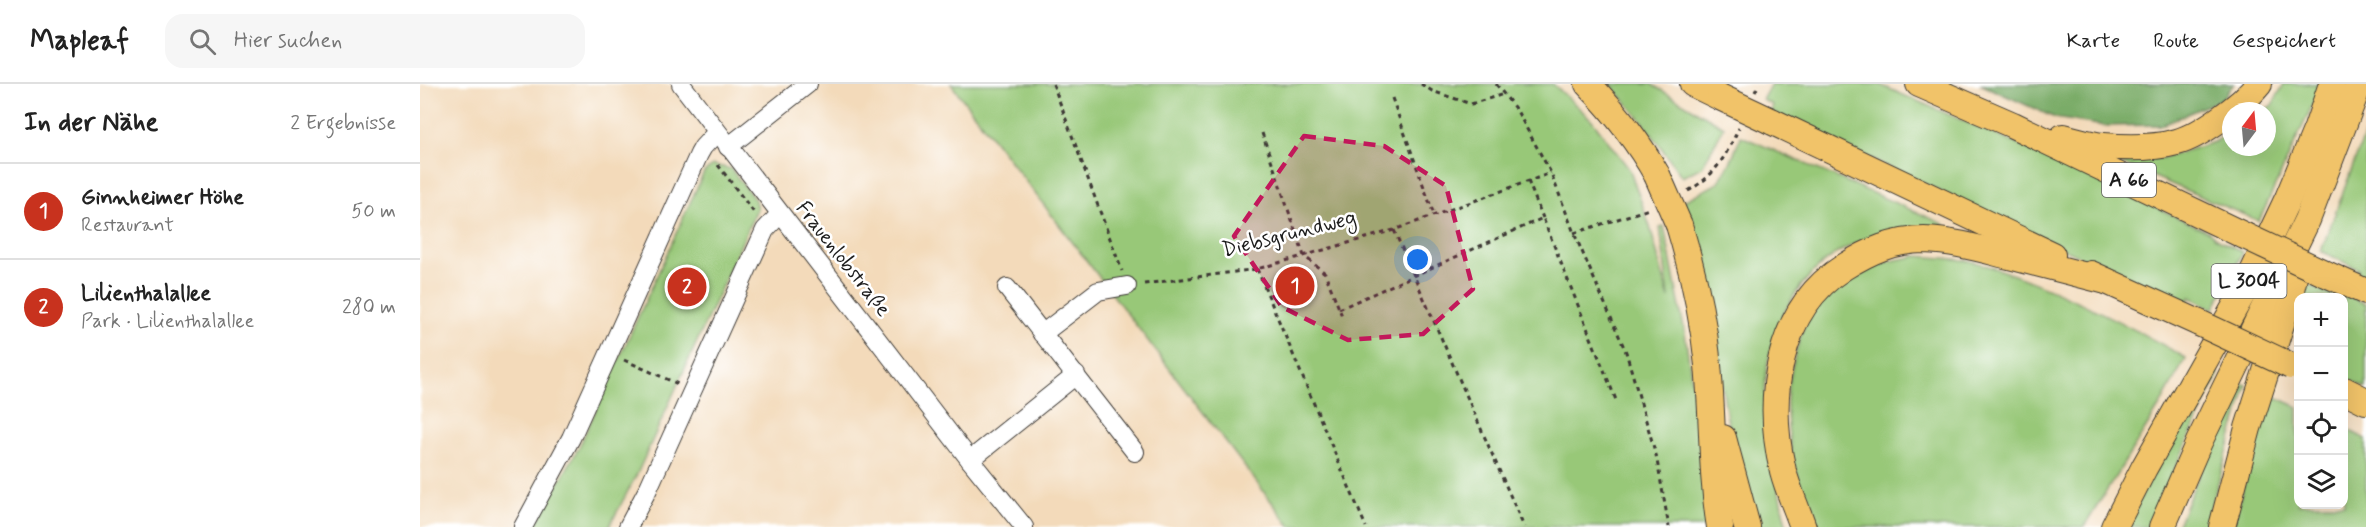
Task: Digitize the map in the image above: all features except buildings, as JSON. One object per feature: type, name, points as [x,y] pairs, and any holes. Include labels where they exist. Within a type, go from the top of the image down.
[{"type":"highway","points":[[1588,84],[1630,132],[1657,175],[1679,225],[1696,287],[1708,367],[1724,445],[1747,527]]},
{"type":"highway","points":[[1693,84],[2106,281],[2294,368]]},
{"type":"highway","name":"A 66","points":[[1919,84],[2013,124],[2366,292]]},
{"type":"highway","points":[[2013,124],[2103,146],[2143,146],[2178,142],[2221,118],[2253,92],[2259,84]]},
{"type":"highway","name":"L 3004","points":[[2114,527],[2144,468],[2245,289],[2288,198],[2317,128],[2332,84]]},
{"type":"highway","name":"L 3004","points":[[2162,527],[2194,452],[2307,220],[2359,84]]},
{"type":"highway","points":[[2222,527],[2248,428],[2288,302],[2307,220]]},
{"type":"highway","points":[[1803,527],[1783,472],[1774,411],[1779,364],[1789,333],[1806,300],[1830,276],[1868,251],[1897,243],[1923,240],[1961,243],[2106,281]]},
{"type":"highway","points":[[1708,367],[1712,462],[1720,527]]},
{"type":"highway","points":[[2348,392],[2366,401]]},
{"type":"highway","points":[[2104,527],[2144,468]]},
{"type":"street","name":"Frauenlobstraße","points":[[681,84],[1024,527]]},
{"type":"street","points":[[523,527],[571,438],[703,147],[723,139],[808,84]]},
{"type":"street","points":[[628,527],[648,489],[765,230],[780,214]]},
{"type":"street","points":[[1042,334],[1098,291],[1127,286]]},
{"type":"street","points":[[1006,288],[1135,452]]},
{"type":"street","points":[[970,460],[1076,375]]},
{"type":"path","points":[[1053,84],[1127,286]]},
{"type":"path","points":[[1421,84],[1432,91],[1471,104],[1504,94]]},
{"type":"path","points":[[1496,84],[1517,111],[1551,173],[1574,233],[1626,352],[1656,455],[1669,527]]},
{"type":"path","points":[[1392,98],[1434,215]]},
{"type":"path","points":[[1262,133],[1304,256],[1324,273],[1342,316]]},
{"type":"path","points":[[718,165],[755,214]]},
{"type":"path","name":"Diebsgrundweg","points":[[1127,286],[1257,269],[1394,230],[1551,173]]},
{"type":"path","points":[[1528,181],[1616,400]]},
{"type":"path","points":[[1339,309],[1543,218]]},
{"type":"path","points":[[1394,230],[1524,527]]},
{"type":"path","points":[[1257,269],[1366,527]]},
{"type":"path","points":[[620,358],[678,384]]},
{"type":"highlighted area","points":[[1304,136],[1384,146],[1446,186],[1473,289],[1423,334],[1348,340],[1282,307],[1234,236]]},
{"type":"green space","points":[[951,84],[1553,84],[1592,120],[1630,170],[1650,227],[1669,298],[1660,227],[1664,226],[1685,333],[1712,527],[1291,527]]},
{"type":"green space","points":[[1610,84],[1651,84],[1724,127],[1702,167],[1682,177],[1643,122]]},
{"type":"green space","points":[[1771,84],[1878,84],[2054,160],[2209,232],[2243,252],[2214,309],[2190,297],[2185,306],[1771,112],[1773,105],[1762,100]]},
{"type":"green space","points":[[1980,84],[2234,84],[2222,99],[2162,125],[2104,126],[2055,118]]},
{"type":"green space","points":[[2284,84],[2321,84],[2259,221],[2105,156],[2164,158],[2214,142],[2222,137],[2222,156],[2276,156],[2276,102],[2274,102]]},
{"type":"green space","points":[[2366,131],[2366,280],[2352,273],[2359,269],[2321,251]]},
{"type":"green space","points":[[1741,136],[1944,224],[1941,229],[1901,232],[1875,237],[1839,252],[1807,278],[1784,312],[1770,351],[1765,392],[1778,487],[1787,527],[1759,527],[1727,418],[1714,332],[1682,202],[1718,183],[1730,163]]},
{"type":"green space","points":[[713,165],[731,169],[755,200],[757,209],[638,472],[609,527],[534,527],[579,447],[704,172]]},
{"type":"green space","points":[[1917,256],[1968,261],[2011,274],[2088,306],[2186,358],[2159,407],[2084,527],[1816,527],[1795,468],[1788,422],[1789,386],[1794,359],[1806,322],[1833,290],[1859,272],[1887,262]]},
{"type":"green space","points":[[2307,284],[2328,293],[2304,293]]},
{"type":"green space","points":[[2348,295],[2366,304],[2366,388],[2348,380]]},
{"type":"green space","points":[[2211,369],[2219,373],[2148,527],[2124,527]]},
{"type":"green space","points":[[2238,382],[2247,385],[2205,527],[2177,527]]},
{"type":"green space","points":[[2269,394],[2294,405],[2294,509],[2348,509],[2348,430],[2366,439],[2366,527],[2232,527]]},
{"type":"place","name":"Ginnheimer Höhe","points":[[1295,286]]},
{"type":"place","name":"Lilienthalallee","points":[[687,287]]}]
